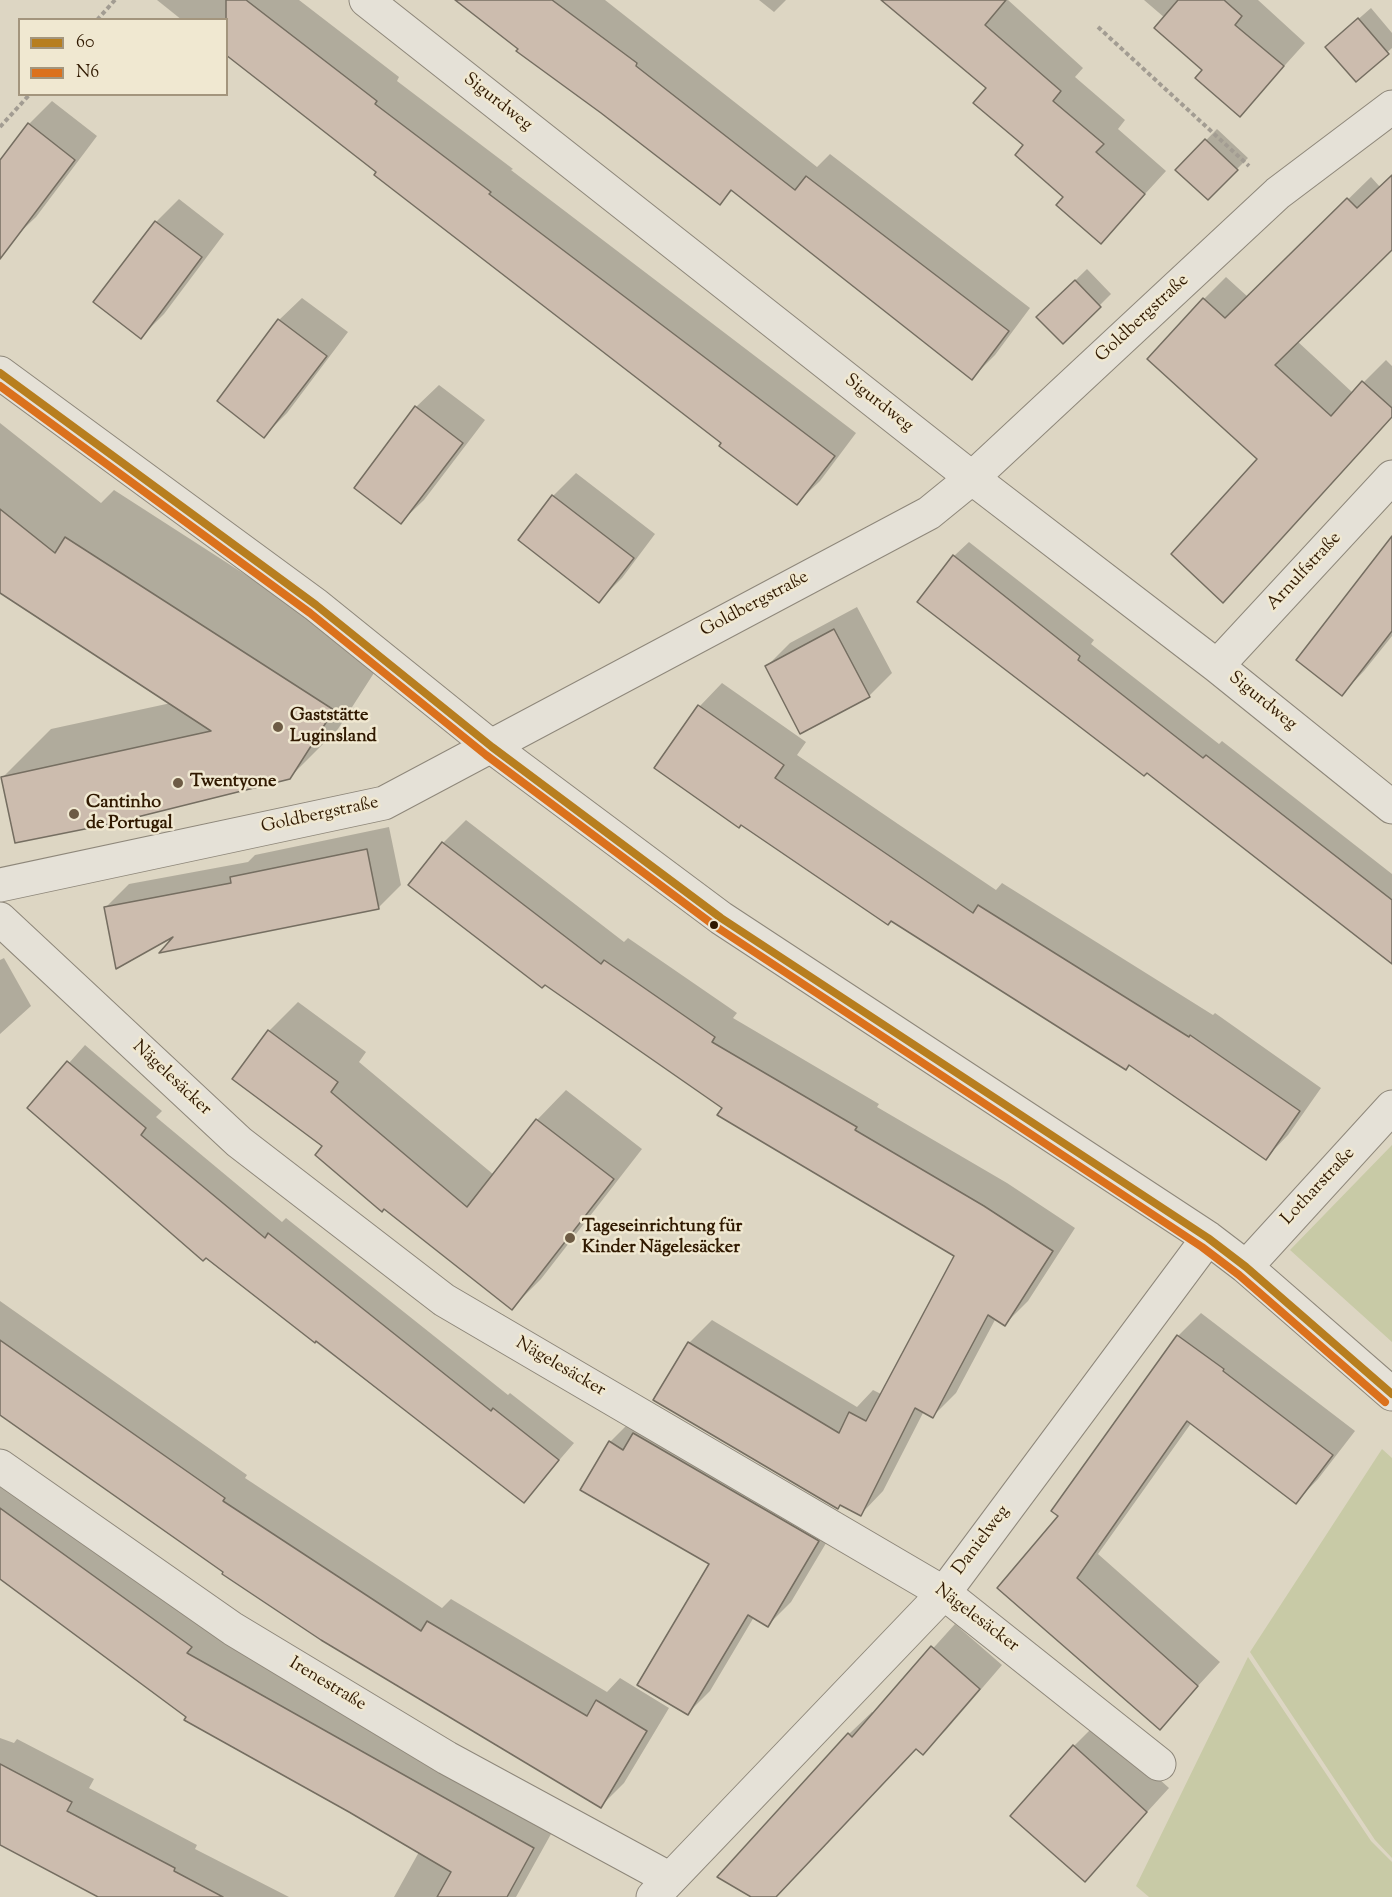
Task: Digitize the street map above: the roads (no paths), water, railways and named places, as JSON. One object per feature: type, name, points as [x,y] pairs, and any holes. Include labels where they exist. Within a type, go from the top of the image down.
[{"type":"street","name":"Sigurdweg","points":[[366,0],[972,478],[1217,666],[1392,807]]},
{"type":"street","name":"Goldbergstraße","points":[[0,885],[384,803],[929,513],[972,478],[1278,193],[1392,107]]},
{"type":"street","points":[[0,373],[316,605],[492,747],[721,918],[1208,1238],[1246,1266],[1392,1394]]},
{"type":"street","name":"Arnulfstraße","points":[[1217,666],[1392,477]]},
{"type":"street","name":"Nägelesäcker","points":[[0,919],[239,1142],[444,1300],[944,1593],[1159,1764]]},
{"type":"street","name":"Lotharstraße","points":[[1246,1266],[1392,1107]]},
{"type":"street","name":"Danielweg","points":[[662,1888],[944,1593],[1208,1238]]},
{"type":"street","name":"Irenestraße","points":[[0,1466],[233,1629],[662,1888]]},
{"type":"place","name":"Gaststätte Luginsland","points":[[278,727]]},
{"type":"place","name":"Twentyone","points":[[178,783]]},
{"type":"place","name":"Cantinho de Portugal","points":[[74,814]]},
{"type":"place","name":"Tageseinrichtung für Kinder Nägelesäcker","points":[[570,1238]]}]
